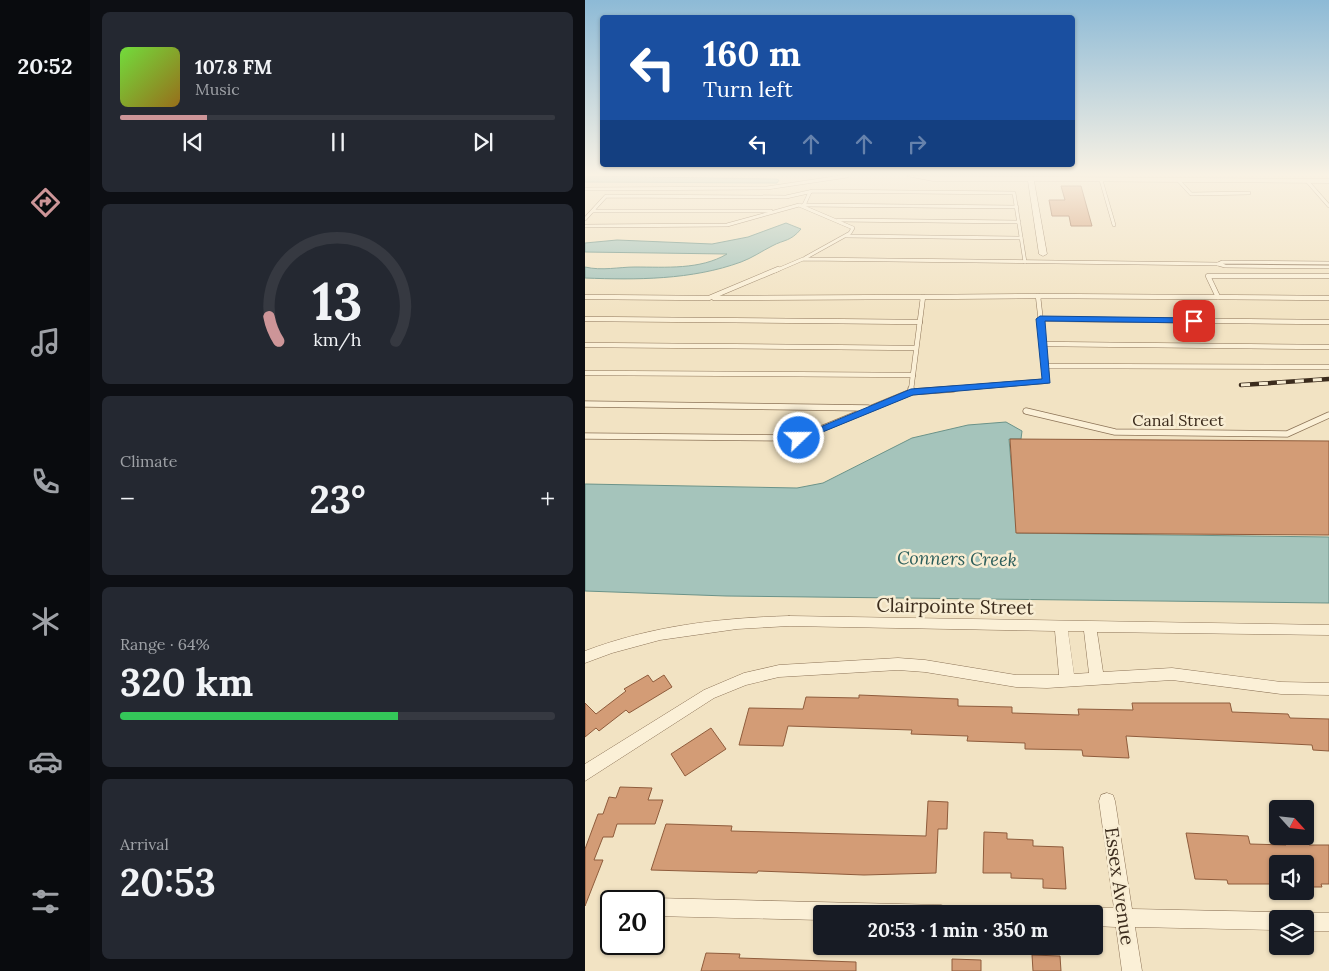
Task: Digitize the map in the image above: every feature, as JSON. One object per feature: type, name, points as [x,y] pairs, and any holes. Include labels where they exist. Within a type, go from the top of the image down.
[{"type":"street","points":[[1038,221],[1043,254]]},
{"type":"street","name":"Clairpointe Street","points":[[585,657],[670,632],[731,623],[789,621],[1329,630]]},
{"type":"street","points":[[1061,627],[1067,680]]},
{"type":"street","points":[[1089,627],[1097,678]]},
{"type":"street","points":[[585,774],[709,694],[744,679],[779,671],[898,664],[1016,681],[1172,674],[1281,688],[1329,689]]},
{"type":"street","name":"Essex Avenue","points":[[1107,801],[1132,971]]},
{"type":"street","points":[[665,907],[813,911]]},
{"type":"street","points":[[1103,917],[1269,921]]},
{"type":"street","points":[[1314,922],[1329,922]]},
{"type":"lane","points":[[585,226],[727,225],[741,221]]},
{"type":"lane","points":[[709,298],[803,260],[844,236],[853,228],[838,221]]},
{"type":"lane","points":[[956,221],[1019,222],[1025,262]]},
{"type":"lane","points":[[844,236],[1021,238]]},
{"type":"lane","points":[[803,260],[1218,264],[1225,266],[1329,267]]},
{"type":"lane","points":[[1218,264],[1222,262],[1329,263]]},
{"type":"lane","points":[[1218,297],[1208,276],[1329,276]]},
{"type":"lane","points":[[585,298],[1037,296],[1329,298]]},
{"type":"lane","points":[[585,436],[799,438],[911,392],[1047,381],[1037,296]]},
{"type":"lane","points":[[911,392],[923,297]]},
{"type":"lane","points":[[585,319],[920,322]]},
{"type":"lane","points":[[1040,319],[1329,322]]},
{"type":"lane","points":[[1043,344],[1329,346]]},
{"type":"lane","points":[[585,345],[917,348]]},
{"type":"lane","points":[[1046,366],[1329,367]]},
{"type":"lane","points":[[585,373],[913,375]]},
{"type":"lane","points":[[585,404],[872,408]]},
{"type":"lane","name":"Canal Street","points":[[1026,411],[1115,432],[1287,434],[1329,415]]},
{"type":"water","points":[[786,223],[801,229],[790,238],[745,260],[722,268],[664,278],[585,278],[585,267],[604,269],[694,265],[706,263],[727,254],[585,252],[585,243],[617,240],[712,244],[748,237]]},
{"type":"water","name":"Conners Creek","points":[[1006,422],[1022,431],[1021,439],[1009,439],[1017,533],[1329,537],[1329,603],[726,596],[585,591],[585,484],[797,488],[823,483],[912,438],[968,425]]},
{"type":"building","points":[[1070,221],[1091,221],[1092,226],[1071,226]]},
{"type":"building","points":[[1010,439],[1329,441],[1329,535],[1016,533]]},
{"type":"building","points":[[648,675],[653,682],[664,675],[672,687],[629,713],[626,710],[599,731],[596,728],[585,737],[585,703],[596,714],[626,691],[624,689]]},
{"type":"building","points":[[859,695],[958,699],[958,706],[1012,707],[1012,713],[1079,715],[1078,709],[1133,710],[1132,703],[1230,703],[1232,712],[1288,714],[1290,718],[1329,719],[1329,751],[1313,750],[1312,745],[1126,736],[1129,758],[1083,756],[1082,750],[1025,749],[1025,743],[967,741],[968,736],[911,734],[912,730],[788,726],[783,746],[739,745],[749,708],[803,709],[806,697],[859,698]]},
{"type":"building","points":[[711,728],[726,749],[685,776],[671,754]]},
{"type":"building","points":[[620,787],[652,788],[648,800],[663,800],[655,824],[617,824],[613,837],[603,837],[594,860],[603,860],[585,906],[585,849],[598,814],[603,814],[609,797],[616,798]]},
{"type":"building","points":[[928,801],[948,802],[947,829],[938,829],[936,873],[864,875],[758,871],[757,873],[651,870],[666,824],[732,826],[731,831],[926,836]]},
{"type":"building","points":[[984,832],[1007,833],[1007,839],[1033,840],[1033,846],[1063,847],[1066,889],[1043,888],[1043,879],[1011,878],[1011,873],[983,873]]},
{"type":"building","points":[[1186,833],[1248,836],[1250,844],[1329,845],[1329,884],[1321,884],[1322,887],[1314,887],[1314,855],[1269,855],[1269,884],[1228,884],[1227,880],[1195,879]]},
{"type":"building","points":[[706,953],[740,954],[739,958],[856,962],[856,971],[701,971]]},
{"type":"building","points":[[1032,955],[1060,956],[1061,971],[1033,971]]},
{"type":"building","points":[[952,959],[981,960],[981,971],[952,971]]},
{"type":"railway","points":[[1241,385],[1329,379]]},
{"type":"route","points":[[799,438],[911,392],[1047,381],[1040,319],[1194,321]]}]
